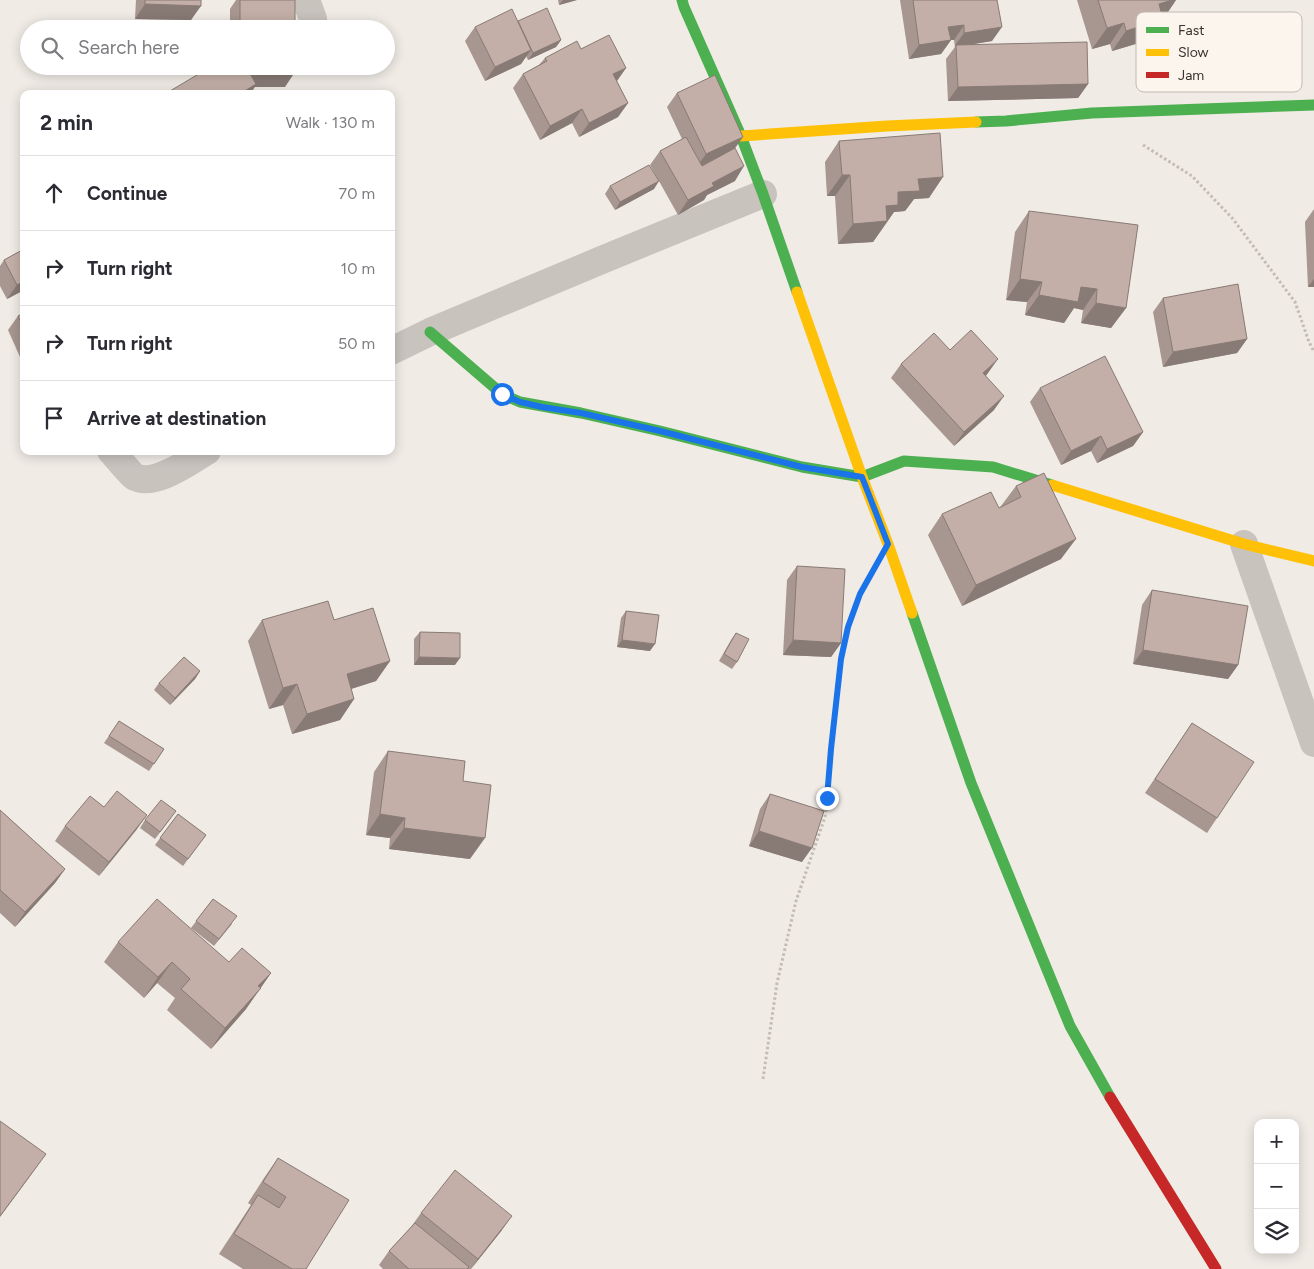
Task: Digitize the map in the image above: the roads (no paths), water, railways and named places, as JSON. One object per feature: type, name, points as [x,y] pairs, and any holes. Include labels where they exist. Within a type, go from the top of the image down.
[{"type":"street","points":[[682,0],[741,136],[763,194],[862,477],[888,544],[970,783],[1070,1026],[1120,1113],[1216,1269]]},
{"type":"street","points":[[741,136],[886,126],[1006,121],[1092,113],[1314,105]]},
{"type":"street","points":[[395,349],[430,332],[763,194]]},
{"type":"street","points":[[430,332],[502,394],[520,402],[581,413],[660,431],[802,467],[862,477],[904,461],[993,467],[1244,544],[1314,561]]},
{"type":"street","points":[[116,455],[135,477],[145,479],[156,478],[178,469],[201,455]]},
{"type":"street","points":[[1244,544],[1314,743]]}]
